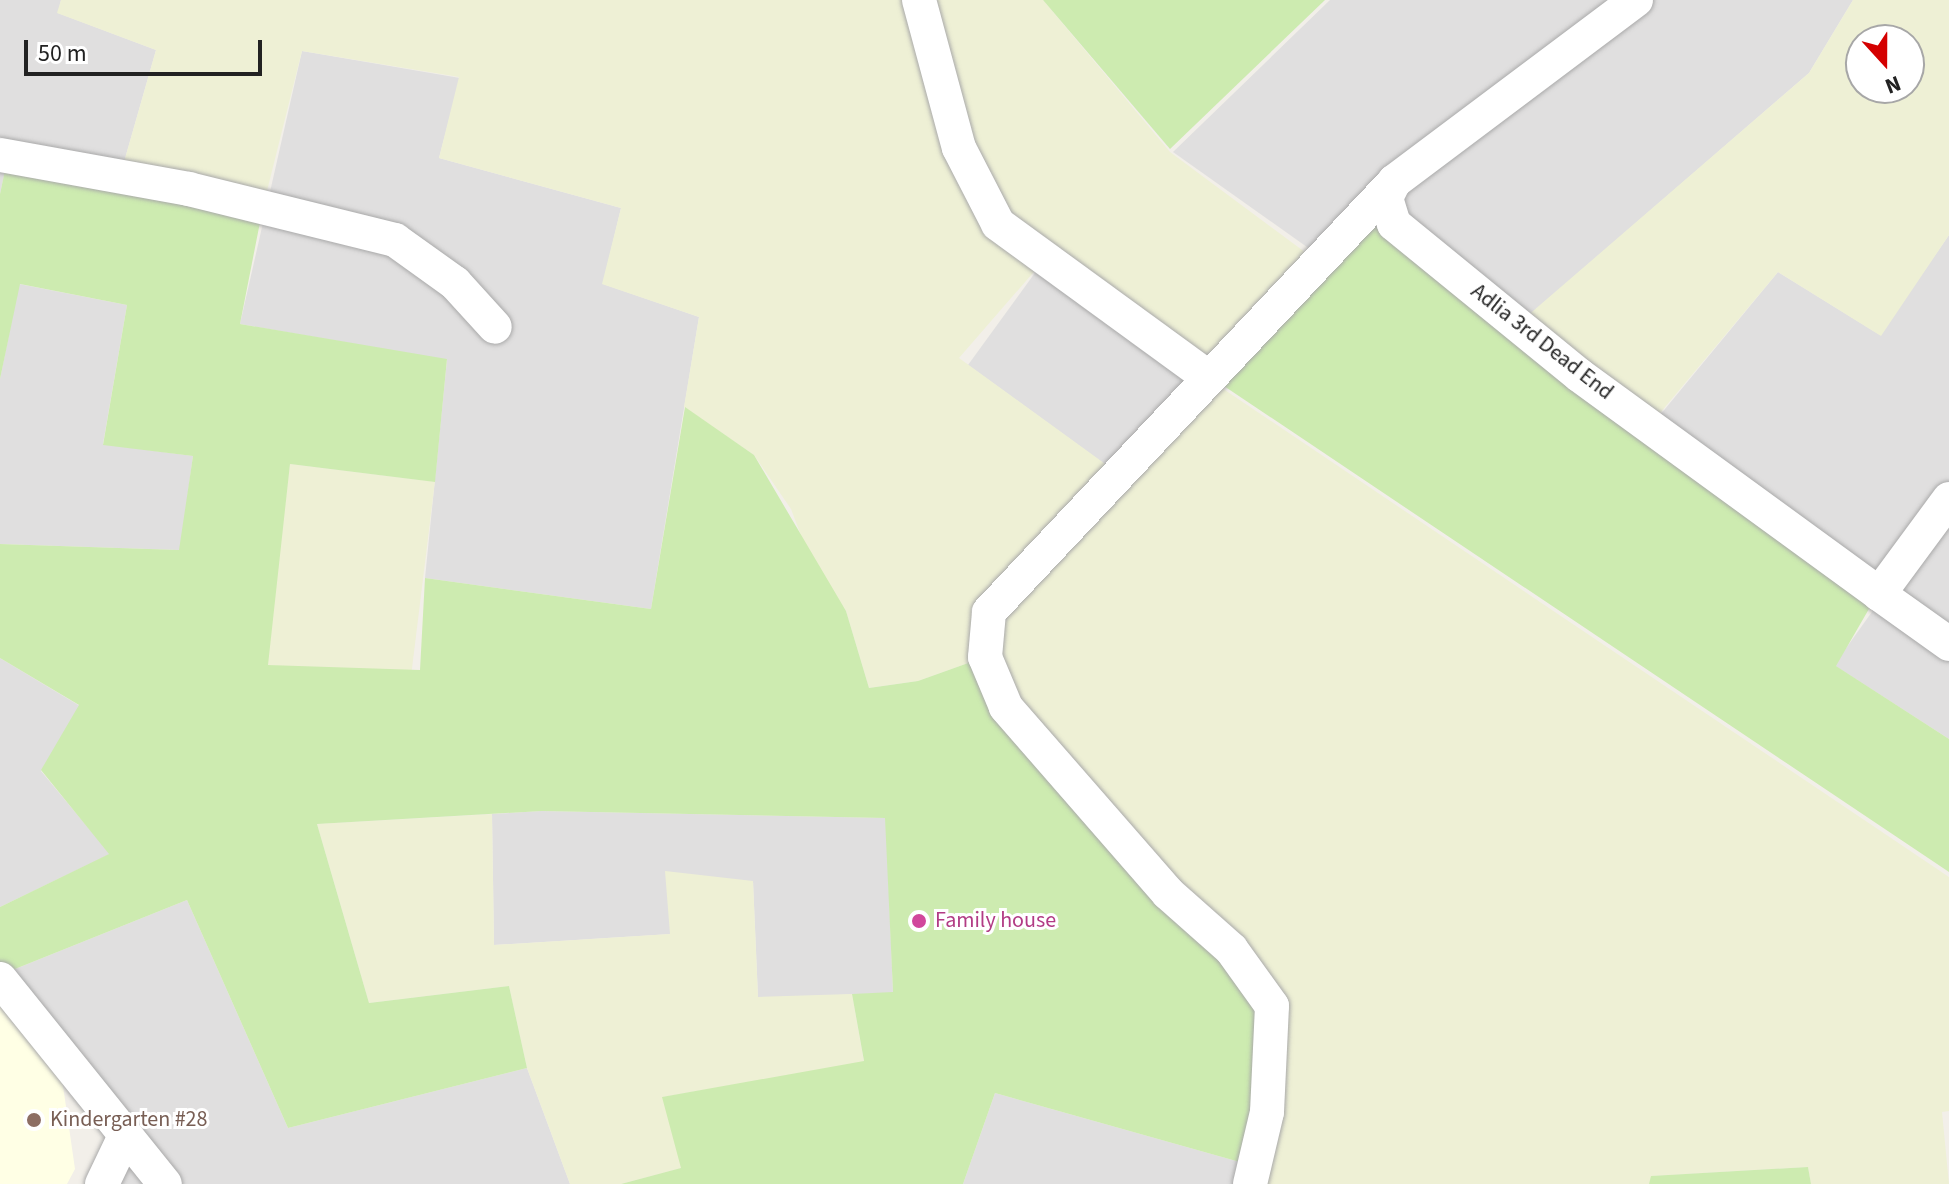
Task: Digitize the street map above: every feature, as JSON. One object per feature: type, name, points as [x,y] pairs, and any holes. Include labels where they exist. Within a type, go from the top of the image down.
[{"type":"street","points":[[919,0],[959,148],[998,224],[1209,378]]},
{"type":"street","points":[[1250,1184],[1267,1112],[1272,1006],[1231,949],[1168,893],[1006,707],[985,657],[989,612],[1394,182],[1636,0]]},
{"type":"street","points":[[0,155],[189,189],[395,240],[455,283],[495,327]]},
{"type":"street","name":"Adlia 3rd Dead End","points":[[1394,182],[1386,198],[1394,224],[1579,375],[1949,644]]},
{"type":"street","points":[[1879,594],[1949,499]]},
{"type":"street","points":[[0,979],[165,1184]]},
{"type":"street","points":[[102,1184],[125,1136]]},
{"type":"shaded area","points":[[0,0],[61,0],[58,13],[156,50],[120,176],[8,157],[0,194]]},
{"type":"shaded area","points":[[61,0],[1043,0],[1170,152],[1317,261],[1209,378],[1045,259],[959,358],[1119,474],[1210,380],[1949,877],[1949,1111],[1942,1112],[1949,1184],[1811,1184],[1808,1167],[1652,1176],[1649,1184],[1250,1184],[985,657],[918,681],[869,688],[846,611],[808,554],[791,509],[754,455],[684,407],[699,317],[602,284],[621,208],[439,158],[459,77],[302,51],[263,207],[120,176],[156,50],[57,13]]},
{"type":"shaded area","points":[[1330,0],[1853,0],[1809,73],[1518,325],[1321,257],[1173,152]]},
{"type":"shaded area","points":[[1853,0],[1949,0],[1949,235],[1881,336],[1778,272],[1650,425],[1518,324],[1809,73]]},
{"type":"shaded area","points":[[302,51],[460,78],[439,158],[621,208],[603,284],[699,317],[651,609],[425,578],[447,360],[240,324]]},
{"type":"shaded area","points":[[1949,235],[1949,498],[1879,592],[1651,426],[1778,272],[1880,335]]},
{"type":"shaded area","points":[[1045,259],[1209,378],[1132,484],[968,365]]},
{"type":"shaded area","points":[[19,284],[127,305],[103,444],[193,456],[180,550],[0,544],[0,379]]},
{"type":"shaded area","points":[[290,464],[435,482],[410,682],[265,664]]},
{"type":"shaded area","points":[[1949,504],[1949,739],[1834,665]]},
{"type":"shaded area","points":[[0,658],[80,706],[41,771],[110,854],[0,907]]},
{"type":"shaded area","points":[[542,811],[886,818],[893,993],[758,998],[753,882],[671,934],[494,945],[492,814]]},
{"type":"shaded area","points":[[492,814],[494,945],[670,934],[665,871],[753,881],[758,997],[852,994],[864,1062],[663,1097],[682,1168],[621,1184],[570,1184],[527,1068],[509,986],[369,1003],[317,824]]},
{"type":"shaded area","points":[[187,900],[288,1128],[527,1068],[570,1184],[102,1184],[125,1135],[0,975]]},
{"type":"shaded area","name":"Kindergarten #28","points":[[0,993],[61,1072],[75,1169],[67,1184],[0,1184]]},
{"type":"shaded area","points":[[995,1093],[1254,1166],[1250,1184],[963,1184]]},
{"type":"green space","points":[[1043,0],[1325,0],[1170,149]]},
{"type":"green space","points":[[8,156],[263,207],[240,324],[447,359],[435,482],[290,464],[268,665],[420,670],[425,578],[651,609],[685,407],[754,455],[846,611],[869,688],[918,681],[985,657],[1258,981],[1254,1166],[995,1093],[963,1184],[621,1184],[681,1168],[662,1097],[864,1061],[852,994],[893,992],[885,818],[542,811],[317,824],[369,1003],[509,986],[527,1068],[288,1128],[187,900],[0,975],[0,907],[109,854],[41,770],[79,705],[0,658],[0,544],[179,550],[193,456],[103,445],[127,305],[20,284],[0,379],[0,194]]},
{"type":"green space","points":[[1388,200],[1877,595],[1836,666],[1949,739],[1949,872],[1215,380]]},
{"type":"green space","points":[[1808,1167],[1811,1184],[1649,1184],[1651,1176]]},
{"type":"place","name":"Family house","points":[[919,921]]},
{"type":"place","name":"Kindergarten #28","points":[[34,1120]]}]
